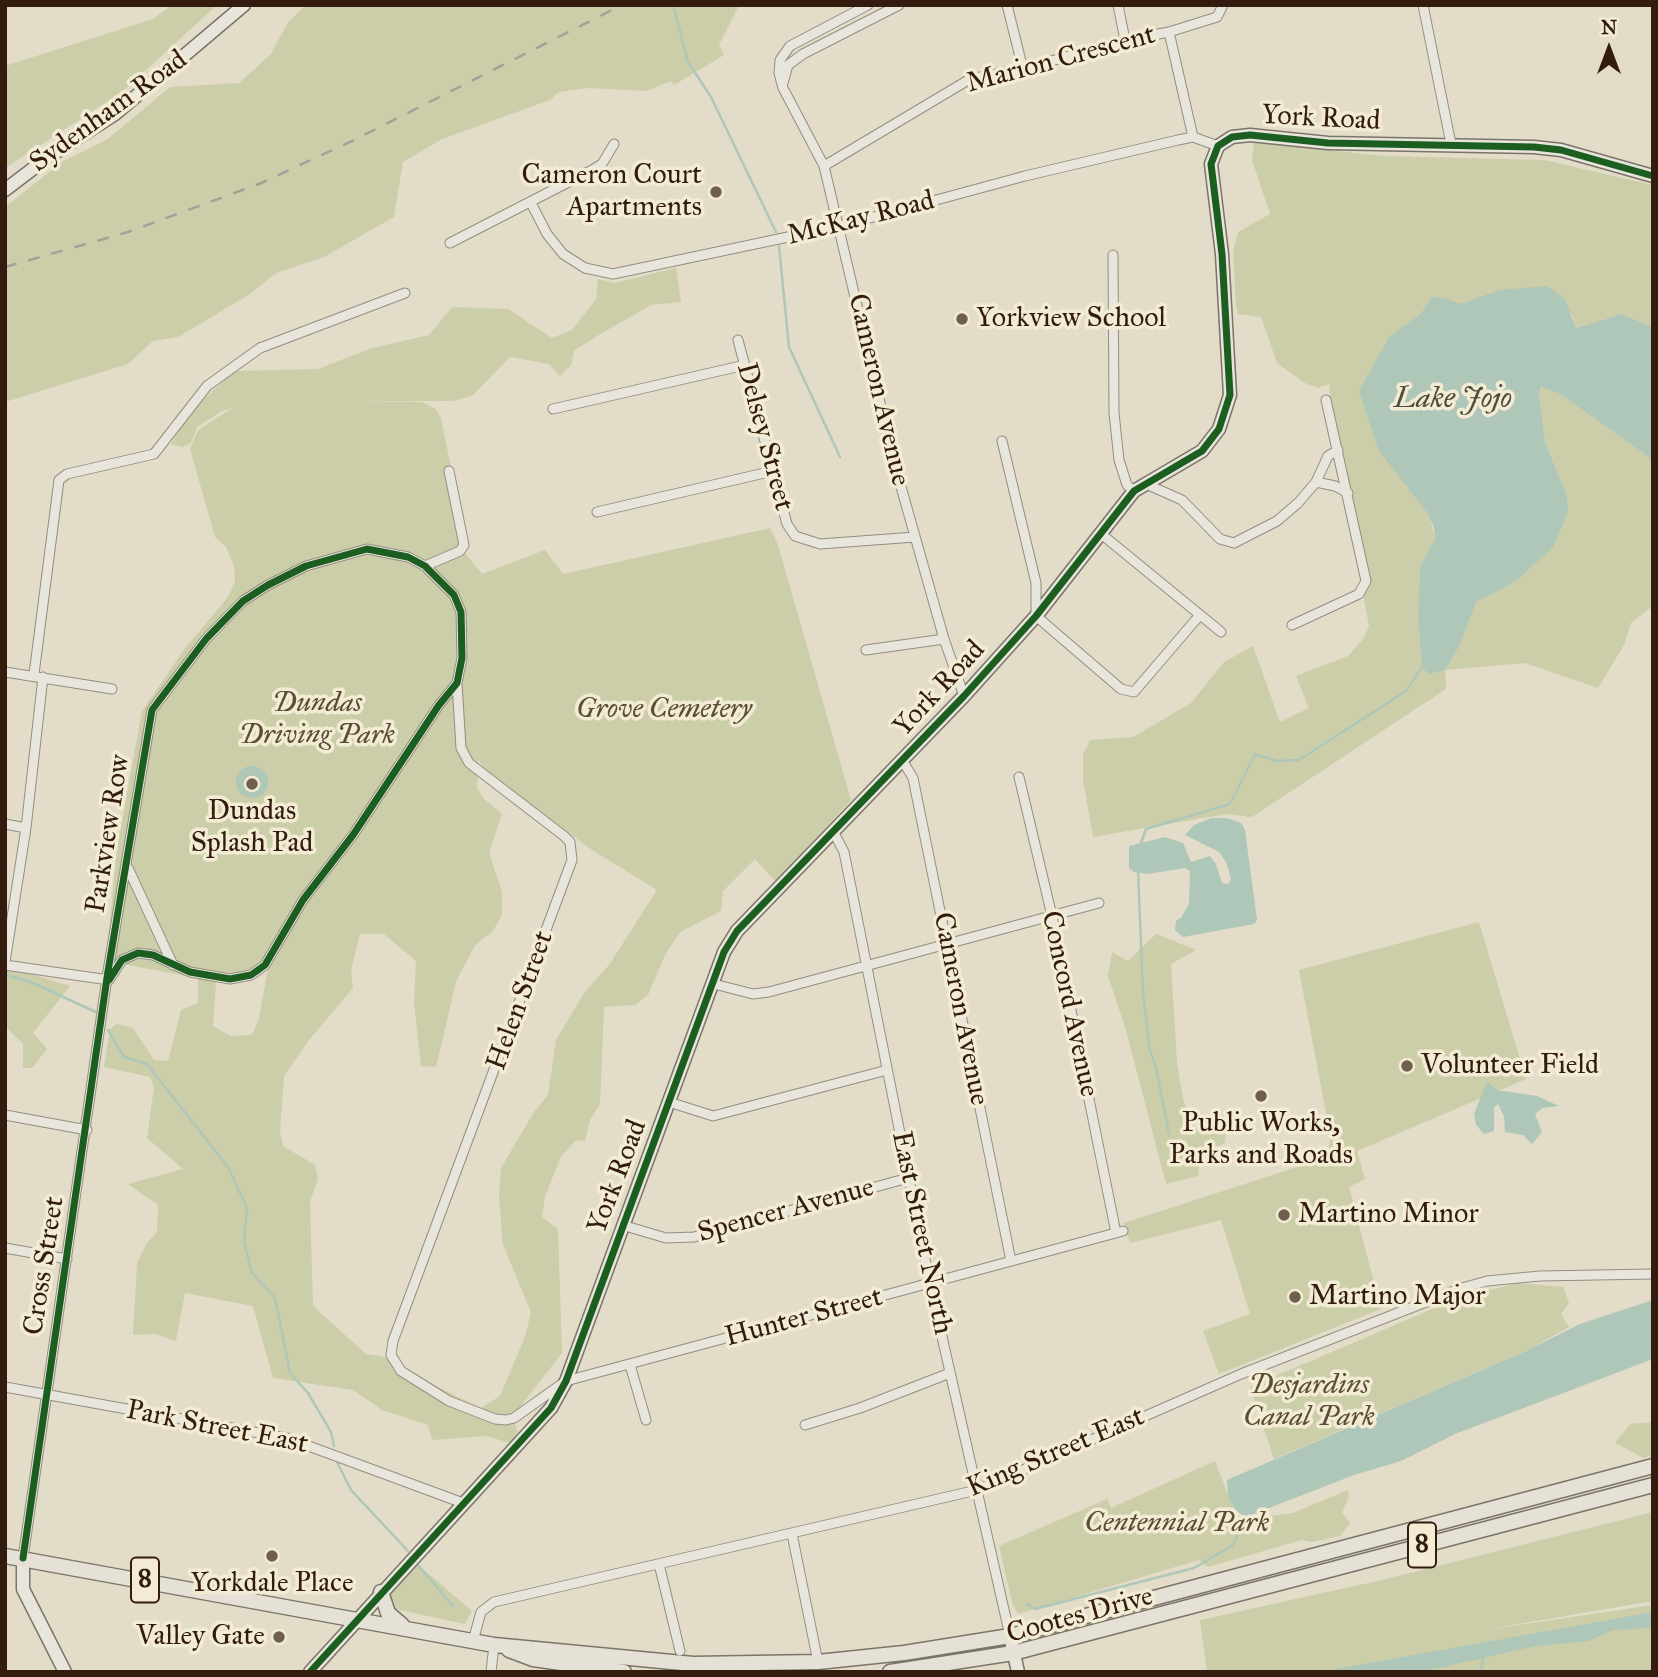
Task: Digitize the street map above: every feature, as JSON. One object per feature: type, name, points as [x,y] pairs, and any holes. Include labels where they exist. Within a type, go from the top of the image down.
[{"type":"main road","name":"Cootes Drive","points":[[357,1618],[494,1645],[693,1664],[850,1660],[1010,1636],[1653,1466]]},
{"type":"main road","name":"Cootes Drive","points":[[890,1672],[1013,1653],[1653,1485]]},
{"type":"main road","name":"8","points":[[5,1556],[357,1618]]},
{"type":"main road","points":[[381,1592],[388,1613],[406,1628]]},
{"type":"main road","name":"Cootes Drive","points":[[494,1645],[533,1659],[624,1672]]},
{"type":"main road","points":[[834,1672],[850,1660]]},
{"type":"street","name":"Sydenham Road","points":[[5,190],[47,158],[116,114],[244,5]]},
{"type":"street","name":"Cameron Avenue","points":[[868,5],[790,46],[780,60],[783,88],[824,166],[915,537],[944,639],[964,696]]},
{"type":"street","points":[[783,88],[788,65],[899,5]]},
{"type":"street","points":[[1007,5],[1023,69]]},
{"type":"street","points":[[1118,5],[1125,40]]},
{"type":"street","points":[[1169,32],[1217,17],[1223,5]]},
{"type":"street","points":[[1423,5],[1451,144]]},
{"type":"street","name":"Marion Crescent","points":[[824,166],[970,79],[1023,69],[1125,40],[1169,32],[1193,137]]},
{"type":"street","name":"York Road","points":[[310,1672],[463,1503],[537,1427],[566,1381],[724,952],[737,931],[964,696],[1036,615],[1134,491],[1202,451],[1219,429],[1230,395],[1222,254],[1210,164],[1218,146],[1232,137],[1250,135],[1328,143],[1451,144],[1561,150],[1653,176]]},
{"type":"street","points":[[1193,137],[1218,146]]},
{"type":"street","name":"McKay Road","points":[[531,204],[547,234],[563,254],[585,268],[613,274],[840,226],[1025,176],[1193,137]]},
{"type":"street","points":[[450,243],[531,204],[602,164],[614,144]]},
{"type":"street","points":[[1113,255],[1114,412],[1119,460],[1127,485],[1134,491]]},
{"type":"street","points":[[405,293],[260,348],[207,386],[154,454],[67,474],[59,480],[38,676],[26,828],[5,964],[109,979],[122,960],[138,953],[153,955],[190,972],[230,979],[251,975],[265,965],[303,900],[353,835],[439,705],[457,683]]},
{"type":"street","name":"Delsey Street","points":[[738,340],[787,524],[795,536],[820,544],[915,537]]},
{"type":"street","points":[[553,409],[745,365]]},
{"type":"street","points":[[1292,625],[1359,594],[1365,588],[1365,572],[1326,400]]},
{"type":"street","points":[[1002,441],[1036,583],[1036,615],[1121,689],[1135,692],[1199,616]]},
{"type":"street","points":[[1146,484],[1182,499],[1220,539],[1234,543],[1277,521],[1310,493],[1328,456],[1338,450]]},
{"type":"street","points":[[425,566],[460,551],[464,545],[449,471]]},
{"type":"street","points":[[597,512],[773,471]]},
{"type":"street","points":[[1316,482],[1348,493]]},
{"type":"street","points":[[1100,533],[1221,632]]},
{"type":"street","name":"Parkview Row","points":[[109,979],[123,881],[128,868],[147,726],[160,697],[213,632],[243,601],[268,584],[306,566],[367,549],[408,557],[425,566]]},
{"type":"street","name":"Helen Street","points":[[425,566],[454,595],[461,612],[462,658],[457,683],[461,748],[471,767],[570,842],[572,860],[391,1355],[401,1371],[449,1401],[495,1419],[514,1418],[566,1381]]},
{"type":"street","points":[[866,650],[944,639]]},
{"type":"street","points":[[5,672],[112,689]]},
{"type":"street","name":"Cameron Avenue","points":[[902,760],[913,778],[1012,1261]]},
{"type":"street","name":"Concord Avenue","points":[[1019,777],[1052,916],[1119,1232]]},
{"type":"street","points":[[5,824],[26,828]]},
{"type":"street","name":"East Street North","points":[[833,831],[844,852],[930,1284],[1010,1636]]},
{"type":"street","points":[[128,868],[173,965]]},
{"type":"street","points":[[714,984],[753,994],[866,968],[1099,903]]},
{"type":"street","name":"Cross Street","points":[[23,1558],[109,979]]},
{"type":"street","points":[[669,1102],[713,1116],[887,1070]]},
{"type":"street","points":[[5,1115],[87,1130]]},
{"type":"street","name":"Spencer Avenue","points":[[622,1225],[666,1238],[694,1237],[908,1178]]},
{"type":"street","name":"Hunter Street","points":[[566,1381],[1119,1232]]},
{"type":"street","points":[[5,1248],[67,1259]]},
{"type":"street","name":"King Street East","points":[[473,1641],[481,1612],[494,1602],[977,1490],[1241,1374],[1462,1288],[1487,1281],[1540,1276],[1653,1274]]},
{"type":"street","points":[[629,1365],[646,1420]]},
{"type":"street","points":[[805,1425],[860,1408],[950,1373]]},
{"type":"street","name":"Park Street East","points":[[5,1387],[288,1438],[463,1503]]},
{"type":"street","points":[[792,1534],[818,1662]]},
{"type":"street","points":[[23,1558],[23,1589],[65,1672]]},
{"type":"street","points":[[659,1564],[680,1651]]},
{"type":"street","points":[[1010,1636],[1018,1672]]},
{"type":"street","points":[[491,1672],[494,1645]]},
{"type":"green space","points":[[172,5],[217,5],[122,92],[5,168],[5,66],[153,19]]},
{"type":"green space","points":[[306,5],[739,5],[719,45],[724,55],[674,85],[671,81],[646,91],[589,88],[559,92],[550,100],[442,139],[403,162],[394,217],[324,257],[276,273],[250,294],[178,337],[153,341],[128,364],[5,402],[5,207],[62,162],[108,139],[170,87],[239,83],[271,54],[288,22]]},
{"type":"green space","points":[[1254,142],[1383,156],[1544,160],[1653,185],[1653,327],[1622,314],[1576,328],[1572,314],[1499,290],[1461,305],[1445,298],[1389,337],[1435,539],[1420,566],[1418,619],[1422,666],[1428,674],[1476,602],[1567,496],[1545,442],[1539,393],[1543,387],[1560,394],[1653,460],[1653,606],[1631,623],[1624,645],[1598,688],[1525,663],[1445,670],[1446,689],[1252,817],[1227,814],[1093,837],[1083,779],[1083,755],[1090,740],[1133,737],[1191,703],[1224,662],[1253,646],[1280,722],[1309,708],[1296,676],[1348,656],[1364,638],[1369,626],[1334,438],[1329,384],[1318,388],[1305,383],[1277,363],[1261,317],[1238,314],[1233,252],[1238,232],[1270,214],[1252,160]]},
{"type":"green space","points":[[676,268],[681,302],[651,305],[597,336],[574,351],[571,365],[560,376],[549,364],[510,357],[472,396],[453,401],[345,401],[422,402],[436,409],[441,418],[466,542],[460,556],[466,554],[482,574],[545,550],[563,574],[770,528],[778,545],[851,800],[776,882],[755,859],[723,891],[721,911],[680,932],[665,955],[648,995],[635,1005],[604,1007],[600,1104],[590,1120],[585,1141],[576,1140],[561,1157],[545,1196],[542,1217],[558,1229],[562,1353],[517,1411],[509,1413],[518,1431],[510,1443],[486,1436],[432,1440],[428,1425],[382,1410],[353,1390],[273,1378],[253,1306],[185,1293],[176,1341],[156,1334],[133,1335],[137,1263],[146,1244],[157,1232],[158,1205],[128,1184],[183,1169],[147,1138],[154,1087],[150,1077],[104,1067],[110,1029],[117,1024],[133,1028],[154,1060],[168,1061],[181,1010],[198,1003],[198,978],[106,961],[117,849],[142,711],[186,647],[228,597],[235,582],[234,566],[226,547],[215,537],[190,449],[198,430],[233,408],[222,411],[197,427],[191,443],[182,447],[171,444],[191,411],[234,371],[318,369],[369,349],[429,335],[452,307],[508,309],[552,338],[572,330],[596,299],[598,279],[614,283]],"holes":[[[478,760],[488,772],[592,850],[657,890],[609,965],[584,993],[556,1040],[548,1095],[534,1112],[501,1168],[499,1196],[503,1245],[531,1312],[525,1337],[500,1396],[481,1408],[404,1371],[392,1358],[366,1354],[313,1306],[310,1201],[318,1179],[315,1165],[283,1146],[280,1132],[284,1076],[309,1040],[353,988],[351,970],[360,934],[384,934],[416,961],[414,1003],[421,1066],[436,1067],[456,982],[475,945],[493,931],[502,915],[502,892],[489,853],[502,814],[484,799],[477,787]],[[288,935],[267,973],[259,1019],[252,1035],[231,1036],[213,1026],[216,982],[206,979],[244,982],[265,967]]]},
{"type":"green space","points":[[1479,922],[1526,1079],[1357,1151],[1365,1179],[1349,1187],[1381,1309],[1219,1374],[1203,1331],[1250,1314],[1221,1220],[1130,1243],[1124,1223],[1328,1157],[1330,1135],[1299,970]]},
{"type":"green space","points":[[1156,934],[1196,950],[1171,964],[1177,1063],[1183,1099],[1194,1128],[1226,1131],[1225,1143],[1201,1153],[1198,1176],[1166,1184],[1126,1030],[1108,976],[1112,952],[1128,961]]},
{"type":"green space","points":[[5,966],[70,986],[33,1033],[47,1049],[32,1068],[23,1068],[23,1044],[5,1026]]},
{"type":"green space","name":"Desjardins Canal Park","points":[[1518,1283],[1563,1287],[1569,1303],[1561,1314],[1569,1327],[1526,1351],[1274,1459],[1250,1387],[1458,1298]]},
{"type":"green space","points":[[1653,1422],[1653,1454],[1644,1458],[1615,1443],[1630,1424]]},
{"type":"green space","name":"Centennial Park","points":[[1215,1461],[1233,1508],[1251,1533],[1258,1534],[1271,1516],[1293,1513],[1348,1490],[1349,1497],[1342,1512],[1350,1523],[1340,1536],[1312,1542],[1302,1540],[1208,1567],[1199,1560],[1018,1614],[1013,1606],[999,1546],[1107,1499],[1111,1508]]},
{"type":"green space","points":[[1653,1512],[1653,1601],[1478,1631],[1653,1605],[1653,1672],[1207,1672],[1200,1620],[1382,1580]]},
{"type":"green space","points":[[418,1565],[472,1611],[465,1624],[395,1609],[390,1603],[390,1592]]},
{"type":"water","name":"Lake Jojo","points":[[1547,286],[1565,299],[1576,328],[1622,314],[1653,327],[1653,460],[1560,394],[1542,387],[1539,393],[1545,442],[1567,496],[1568,512],[1553,547],[1516,581],[1476,602],[1458,648],[1445,670],[1428,674],[1422,667],[1418,619],[1420,566],[1435,539],[1434,528],[1428,514],[1378,449],[1359,391],[1389,337],[1421,314],[1431,297],[1445,298],[1461,304],[1499,290]]},
{"type":"water","name":"Dundas Splash Pad","points":[[252,766],[263,771],[268,782],[263,793],[252,798],[241,793],[236,782],[241,771]]},
{"type":"water","points":[[1211,818],[1227,818],[1241,823],[1245,830],[1257,920],[1254,924],[1183,937],[1175,930],[1176,921],[1181,918],[1189,904],[1190,871],[1185,868],[1148,874],[1134,872],[1129,868],[1129,846],[1165,837],[1183,843],[1191,862],[1210,856],[1216,864],[1222,883],[1229,884],[1231,878],[1226,862],[1219,852],[1185,835],[1194,825]]},
{"type":"water","points":[[1487,1082],[1497,1090],[1537,1096],[1559,1106],[1543,1108],[1535,1114],[1542,1132],[1532,1144],[1523,1135],[1505,1132],[1504,1116],[1498,1104],[1494,1108],[1494,1131],[1484,1134],[1476,1125],[1474,1114]]},
{"type":"water","points":[[1653,1300],[1653,1359],[1455,1434],[1401,1461],[1354,1475],[1246,1517],[1235,1510],[1228,1497],[1227,1480],[1526,1351],[1580,1324]]},
{"type":"water","points":[[1653,1612],[1653,1628],[1613,1630],[1588,1641],[1536,1646],[1421,1672],[1319,1672]]},
{"type":"waterway","points":[[673,5],[688,62],[711,97],[776,232]]},
{"type":"waterway","points":[[779,246],[789,347],[840,457]]},
{"type":"waterway","points":[[1141,843],[1146,829],[1230,804],[1255,754],[1277,761],[1299,760],[1406,691],[1422,667]]},
{"type":"waterway","points":[[1138,870],[1143,994],[1150,1050],[1169,1134]]},
{"type":"waterway","points":[[5,974],[35,984],[98,1013]]},
{"type":"waterway","points":[[108,1030],[124,1057],[147,1064],[228,1167],[247,1208],[244,1242],[252,1273],[275,1298],[290,1373],[308,1393],[331,1432],[334,1446]]},
{"type":"waterway","points":[[337,1462],[351,1490],[408,1551]]},
{"type":"waterway","points":[[1027,1604],[1035,1609],[1194,1568],[1233,1545],[1246,1517]]},
{"type":"waterway","points":[[417,1564],[453,1606]]},
{"type":"waterway","points":[[1481,1672],[1483,1658]]},
{"type":"railway","points":[[5,267],[128,232],[259,184],[354,140],[622,5]]},
{"type":"cycle path","points":[[310,1672],[551,1408],[566,1381],[724,952],[737,931],[964,696],[1036,616],[1134,491],[1202,451],[1219,429],[1230,395],[1222,254],[1211,164],[1218,146],[1232,137],[1250,135],[1328,143],[1534,147],[1561,150],[1653,176]]},
{"type":"cycle path","points":[[23,1558],[108,971],[152,710],[206,639],[243,601],[268,585],[306,566],[367,549],[408,557],[425,566],[454,595],[461,612],[462,658],[457,683],[439,705],[353,835],[303,900],[265,965],[251,975],[230,979],[190,972],[153,955],[138,953],[122,960],[109,980]]},
{"type":"place","name":"Cameron Court Apartments","points":[[716,192]]},
{"type":"place","name":"Yorkview School","points":[[962,319]]},
{"type":"place","name":"Dundas Splash Pad","points":[[252,784]]},
{"type":"place","name":"Volunteer Field","points":[[1407,1066]]},
{"type":"place","name":"Public Works, Parks and Roads","points":[[1261,1096]]},
{"type":"place","name":"Martino Minor","points":[[1284,1215]]},
{"type":"place","name":"Martino Major","points":[[1295,1297]]},
{"type":"place","name":"Yorkdale Place","points":[[272,1556]]},
{"type":"place","name":"Valley Gate","points":[[279,1637]]},
{"type":"park label","name":"Grove Cemetery","points":[[664,710]]},
{"type":"park label","name":"Dundas Driving Park","points":[[317,720]]}]
